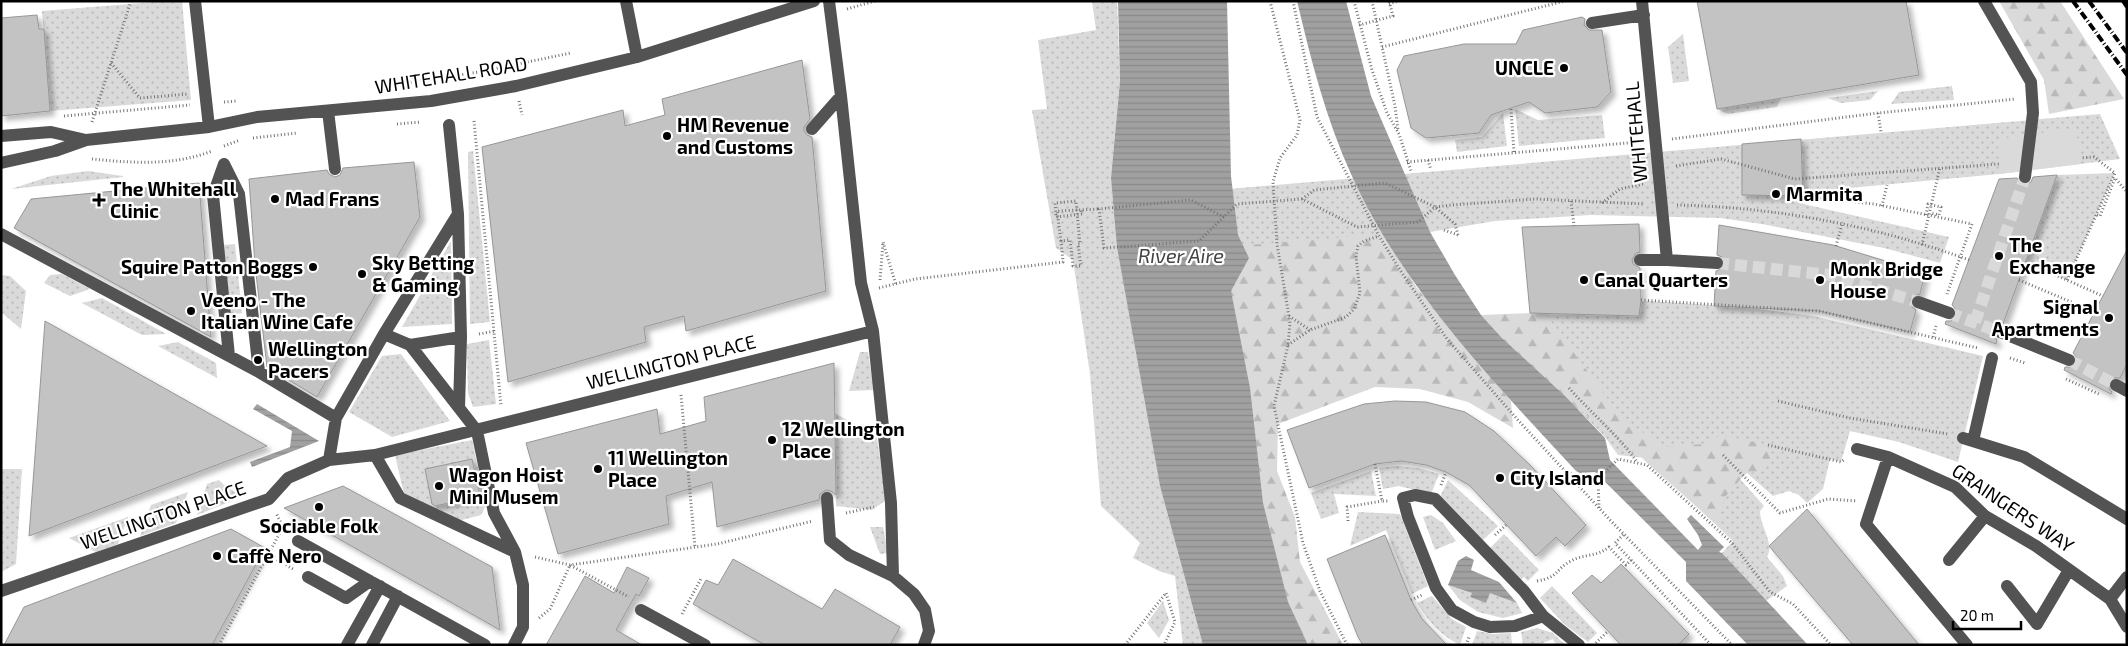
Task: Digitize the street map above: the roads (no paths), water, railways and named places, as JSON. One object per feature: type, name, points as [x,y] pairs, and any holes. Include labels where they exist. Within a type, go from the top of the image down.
[{"type":"street","points":[[195,1],[209,127]]},
{"type":"street","points":[[626,1],[638,57]]},
{"type":"street","name":"WHITEHALL ROAD","points":[[6,162],[55,151],[86,140],[209,127],[257,117],[431,101],[516,86],[638,57],[814,1]]},
{"type":"street","points":[[829,1],[861,283],[874,331],[891,503],[893,576]]},
{"type":"street","name":"WHITEHALL","points":[[1642,1],[1667,260]]},
{"type":"street","points":[[1984,1],[2031,82],[2033,113],[2025,177]]},
{"type":"street","points":[[1592,23],[1644,15]]},
{"type":"street","points":[[812,129],[841,96]]},
{"type":"street","points":[[328,111],[335,168]]},
{"type":"street","points":[[449,125],[458,214],[461,337],[459,408]]},
{"type":"street","name":"WHITEHALL ROAD","points":[[1,136],[51,132],[86,140]]},
{"type":"street","points":[[229,356],[213,195],[224,164],[239,194],[259,372]]},
{"type":"street","points":[[328,460],[336,418],[384,334],[458,214]]},
{"type":"street","points":[[1,234],[259,372],[336,418]]},
{"type":"street","points":[[1640,260],[1717,263]]},
{"type":"street","points":[[1918,302],[1949,313]]},
{"type":"street","name":"WELLINGTON PLACE","points":[[1,591],[269,499],[288,478],[328,460],[376,455],[874,331]]},
{"type":"street","points":[[2000,332],[2068,360]]},
{"type":"street","points":[[384,334],[410,345],[477,431],[494,513],[515,552],[523,585],[523,627],[514,645]]},
{"type":"street","points":[[410,345],[461,337]]},
{"type":"street","points":[[1993,355],[1968,439],[2024,457],[2127,519]]},
{"type":"street","name":"GRAINGERS WAY","points":[[1857,449],[1888,457],[1955,487],[1985,516],[2036,546],[2110,599],[2127,627]]},
{"type":"street","points":[[376,455],[400,498],[515,552]]},
{"type":"street","points":[[1888,457],[1866,524],[1967,645]]},
{"type":"street","points":[[1543,616],[1515,626],[1490,627],[1474,622],[1452,610],[1436,588],[1408,517],[1403,498],[1414,495],[1435,499],[1524,591],[1543,616],[1579,645]]},
{"type":"street","points":[[827,498],[830,540],[849,555],[893,576],[914,594],[925,610],[929,631],[924,645]]},
{"type":"street","points":[[1950,560],[1985,516]]},
{"type":"street","points":[[298,541],[485,645]]},
{"type":"street","points":[[2007,586],[2037,624],[2069,570]]},
{"type":"street","points":[[308,577],[346,598],[375,584]]},
{"type":"street","points":[[2110,599],[2127,577]]},
{"type":"street","points":[[347,645],[375,584]]},
{"type":"street","points":[[372,645],[398,596]]},
{"type":"street","points":[[641,610],[705,645]]},
{"type":"water","name":"River Aire","points":[[1118,1],[1227,1],[1231,176],[1238,235],[1249,258],[1231,291],[1250,388],[1263,503],[1288,602],[1308,645],[1203,645],[1160,486],[1117,247],[1111,178],[1120,81]]},
{"type":"water","points":[[1297,1],[1346,1],[1371,96],[1430,232],[1481,315],[1502,338],[1566,397],[1605,438],[1610,460],[1698,550],[1702,545],[1698,535],[1687,519],[1691,515],[1724,547],[1719,552],[1808,645],[1748,645],[1686,581],[1686,562],[1595,472],[1580,473],[1576,471],[1451,332],[1396,256],[1372,216],[1351,174],[1327,111]]},
{"type":"water","points":[[257,404],[319,441],[252,467],[250,462],[290,447],[292,431],[253,409]]},
{"type":"water","points":[[1466,556],[1474,560],[1471,570],[1499,582],[1517,603],[1490,593],[1486,603],[1470,597],[1472,593],[1448,585],[1458,561]]},
{"type":"tunnel","points":[[1975,322],[2025,177]]},
{"type":"tunnel","points":[[1717,263],[1830,275],[1918,302]]},
{"type":"tunnel","points":[[1949,313],[2000,332]]},
{"type":"tunnel","points":[[2069,360],[2116,385]]},
{"type":"railway","points":[[2073,1],[2127,75]]},
{"type":"railway","points":[[2089,1],[2127,53]]},
{"type":"railway","points":[[2123,1],[2127,7]]},
{"type":"place","name":"UNCLE","points":[[1564,68]]},
{"type":"place","name":"HM Revenue and Customs","points":[[667,136]]},
{"type":"place","name":"Marmita","points":[[1776,194]]},
{"type":"place","name":"Mad Frans","points":[[275,199]]},
{"type":"place","name":"The Whitehall Clinic","points":[[99,200]]},
{"type":"place","name":"The Exchange","points":[[1999,256]]},
{"type":"place","name":"Squire Patton Boggs","points":[[313,267]]},
{"type":"place","name":"Sky Betting & Gaming","points":[[362,274]]},
{"type":"place","name":"Canal Quarters","points":[[1584,280]]},
{"type":"place","name":"Monk Bridge House","points":[[1820,280]]},
{"type":"place","name":"Veeno - The Italian Wine Cafe","points":[[191,311]]},
{"type":"place","name":"Signal Apartments","points":[[2109,318]]},
{"type":"place","name":"Wellington Pacers","points":[[258,360]]},
{"type":"place","name":"12 Wellington Place","points":[[772,440]]},
{"type":"place","name":"11 Wellington Place","points":[[598,469]]},
{"type":"place","name":"City Island","points":[[1500,478]]},
{"type":"place","name":"Wagon Hoist Mini Musem","points":[[439,486]]},
{"type":"place","name":"Sociable Folk","points":[[319,507]]},
{"type":"place","name":"Caffè Nero","points":[[217,556]]}]
